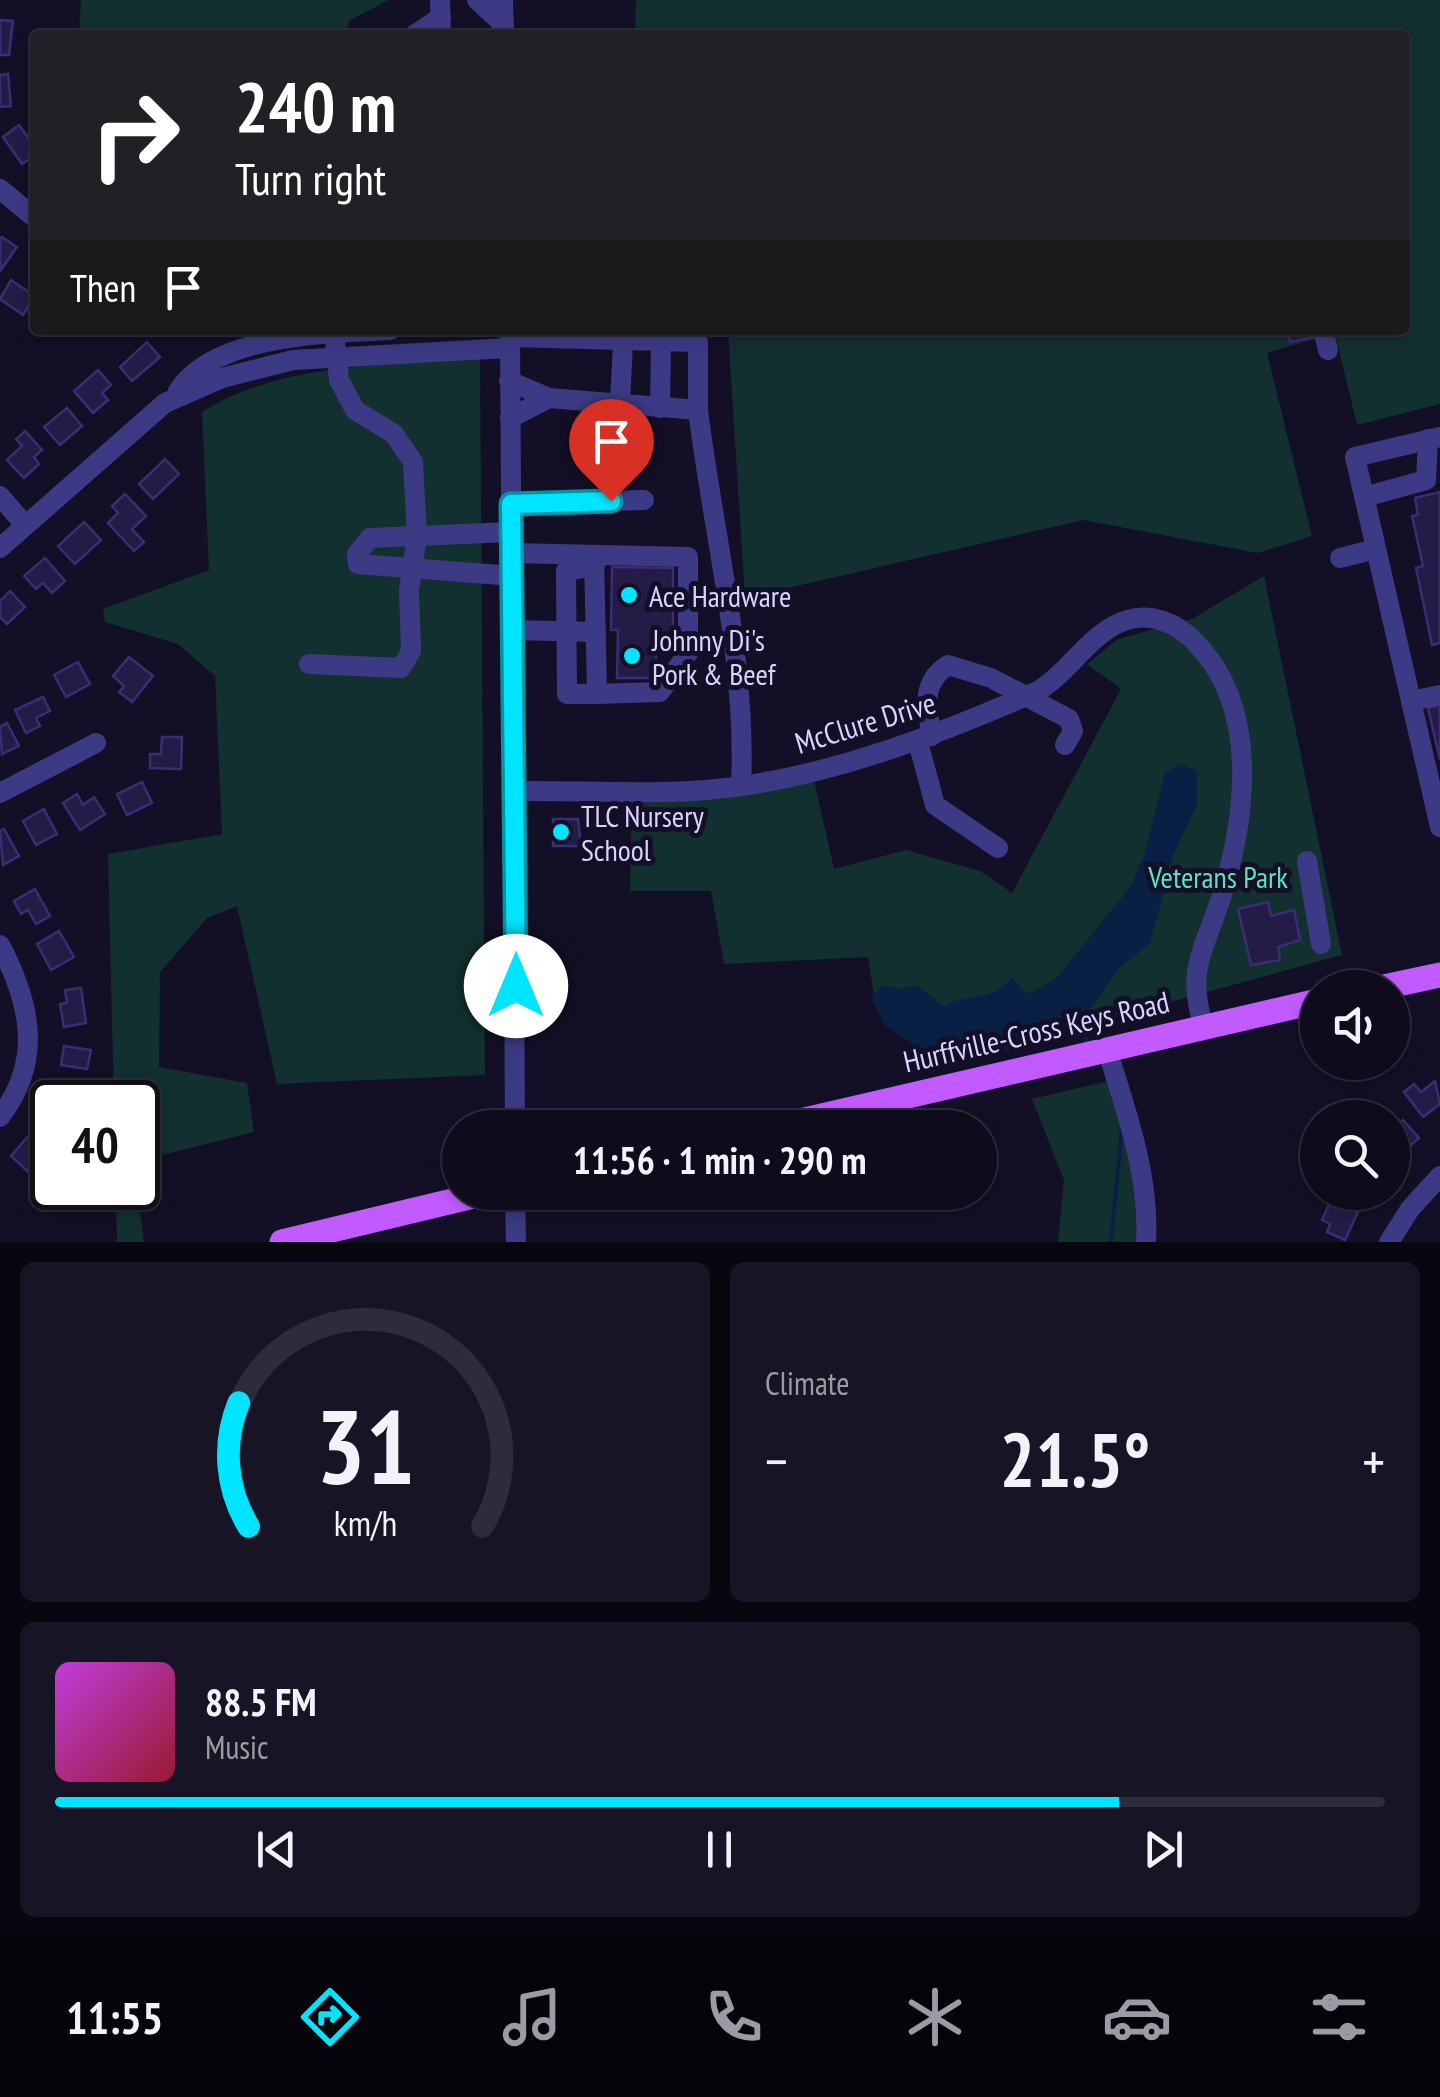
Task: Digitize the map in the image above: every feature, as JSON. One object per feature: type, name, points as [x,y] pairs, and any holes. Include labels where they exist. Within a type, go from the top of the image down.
[{"type":"main road","points":[[1410,981],[1440,974]]},
{"type":"main road","name":"Hurffville-Cross Keys Road","points":[[846,1110],[1300,1004]]},
{"type":"main road","points":[[282,1242],[442,1204]]},
{"type":"street","points":[[477,0],[504,30]]},
{"type":"street","points":[[503,0],[504,30]]},
{"type":"street","points":[[0,189],[30,214]]},
{"type":"street","points":[[0,548],[174,397],[195,374],[234,354],[277,340],[313,335]]},
{"type":"street","points":[[310,664],[401,668],[411,651],[417,536],[413,462],[394,434],[355,410],[340,380],[334,335]]},
{"type":"street","points":[[174,397],[252,368],[510,338],[698,342],[698,410],[727,597],[743,755],[741,786]]},
{"type":"street","points":[[510,338],[515,1110]]},
{"type":"street","points":[[660,408],[661,342]]},
{"type":"street","points":[[620,403],[623,343]]},
{"type":"street","points":[[509,381],[548,398],[698,410]]},
{"type":"street","points":[[510,418],[548,398]]},
{"type":"street","points":[[1364,496],[1426,480],[1434,438],[1355,457],[1411,701],[1439,816]]},
{"type":"street","points":[[0,496],[26,524]]},
{"type":"street","points":[[511,504],[644,500]]},
{"type":"street","points":[[512,576],[413,567],[367,568],[358,564],[357,554],[370,538],[417,536],[511,543],[594,561],[688,557],[688,653],[660,692],[567,694],[566,571],[594,561]]},
{"type":"street","points":[[1340,558],[1376,549]]},
{"type":"street","points":[[594,561],[597,694]]},
{"type":"street","name":"McClure Drive","points":[[514,790],[741,786],[925,739],[1057,680],[1102,634],[1125,620],[1148,617],[1180,628],[1222,675],[1243,754],[1226,877],[1196,961],[1195,997],[1203,1025]]},
{"type":"street","points":[[512,630],[596,632]]},
{"type":"street","points":[[998,848],[934,805],[925,739],[929,686],[937,672],[948,665],[1029,695],[1072,723],[1064,745]]},
{"type":"street","points":[[1411,701],[1440,694]]},
{"type":"street","points":[[0,793],[96,743]]},
{"type":"street","points":[[1307,861],[1320,944]]},
{"type":"street","points":[[0,945],[21,986],[30,1038],[23,1078],[0,1118]]},
{"type":"street","points":[[1099,1050],[1133,1132],[1147,1218],[1146,1242]]},
{"type":"street","points":[[1389,1242],[1410,1209],[1440,1176]]},
{"type":"street","points":[[515,1210],[516,1242]]},
{"type":"green space","points":[[81,0],[389,0],[350,20],[346,30],[79,30]]},
{"type":"green space","points":[[636,0],[1440,0],[1440,404],[1357,425],[1335,335],[1410,335],[1410,30],[635,30]]},
{"type":"green space","points":[[728,335],[1328,335],[1267,353],[1312,536],[1258,553],[1083,520],[745,598]]},
{"type":"green space","points":[[480,360],[485,1075],[277,1084],[237,906],[207,918],[160,972],[159,1067],[247,1083],[254,1132],[160,1156],[160,1080],[113,1080],[108,854],[222,834],[215,676],[178,644],[105,622],[103,609],[209,570],[202,412],[266,383],[373,365]]},
{"type":"green space","name":"Veterans Park","points":[[1264,576],[1342,955],[1134,1012],[948,1055],[916,1046],[894,1023],[874,996],[868,957],[724,964],[711,891],[630,891],[632,794],[724,799],[813,776],[834,869],[906,850],[980,871],[1012,893],[1121,689],[1087,664],[1118,639],[1192,619]]},
{"type":"green space","points":[[1125,1077],[1148,1242],[1058,1242],[1064,1180],[1032,1099]]},
{"type":"green space","points":[[116,1210],[140,1210],[144,1242],[117,1242]]},
{"type":"water","points":[[1180,764],[1197,771],[1197,804],[1173,856],[1150,944],[1119,968],[1080,1024],[1066,1032],[1025,1041],[1009,1051],[916,1046],[885,1025],[871,998],[882,985],[901,989],[916,985],[945,1007],[993,992],[1012,978],[1028,994],[1056,979],[1131,886],[1144,856],[1165,773]]},
{"type":"building","points":[[0,20],[13,21],[9,55],[0,55]]},
{"type":"building","points":[[8,74],[11,106],[0,107],[0,75]]},
{"type":"building","points":[[19,125],[30,140],[30,158],[22,164],[3,137]]},
{"type":"building","points":[[0,239],[17,247],[0,271]]},
{"type":"building","points":[[11,280],[30,293],[30,304],[23,315],[0,299]]},
{"type":"building","points":[[1289,335],[1315,335],[1315,337],[1290,342]]},
{"type":"building","points":[[147,342],[160,357],[132,381],[120,367]]},
{"type":"building","points":[[98,370],[111,385],[102,393],[108,400],[93,413],[74,391]]},
{"type":"building","points":[[67,408],[82,426],[60,445],[44,427]]},
{"type":"building","points":[[25,431],[42,450],[34,457],[39,464],[24,478],[7,460],[22,446],[16,439]]},
{"type":"building","points":[[165,459],[179,474],[153,499],[139,484]]},
{"type":"building","points":[[1440,492],[1440,643],[1432,645],[1416,568],[1423,566],[1412,516],[1418,515],[1415,498]]},
{"type":"building","points":[[125,494],[146,516],[132,529],[144,542],[134,551],[108,523],[118,513],[112,506]]},
{"type":"building","points":[[84,522],[101,540],[75,564],[58,546]]},
{"type":"building","points":[[45,558],[65,581],[52,593],[43,583],[36,589],[24,576]]},
{"type":"building","points":[[612,567],[673,568],[673,642],[656,642],[656,678],[617,678],[618,630],[611,630]]},
{"type":"building","points":[[10,591],[25,607],[7,624],[0,617],[0,601]]},
{"type":"building","points":[[129,657],[153,676],[132,702],[119,692],[124,686],[113,676]]},
{"type":"building","points":[[78,662],[90,684],[66,697],[54,675]]},
{"type":"building","points":[[43,697],[50,711],[36,718],[40,726],[26,733],[15,710]]},
{"type":"building","points":[[1440,705],[1440,760],[1428,708]]},
{"type":"building","points":[[7,723],[19,746],[2,754],[0,727]]},
{"type":"building","points":[[162,737],[182,737],[181,769],[150,768],[150,754],[161,754]]},
{"type":"building","points":[[142,782],[152,803],[127,815],[117,794]]},
{"type":"building","points":[[77,794],[83,805],[94,797],[105,814],[80,830],[63,803]]},
{"type":"building","points":[[44,809],[57,834],[36,845],[23,821]]},
{"type":"building","points":[[553,819],[578,819],[581,846],[553,846]]},
{"type":"building","points":[[4,829],[19,856],[3,865],[0,831]]},
{"type":"building","points":[[35,889],[50,916],[36,924],[28,910],[21,914],[14,901]]},
{"type":"building","points":[[1268,902],[1271,916],[1294,910],[1300,940],[1278,947],[1280,960],[1251,965],[1238,909]]},
{"type":"building","points":[[59,931],[74,957],[51,970],[37,944]]},
{"type":"building","points":[[81,988],[86,1023],[64,1027],[60,1004],[67,1003],[65,990]]},
{"type":"building","points":[[64,1046],[91,1050],[87,1069],[61,1065]]},
{"type":"building","points":[[1435,1081],[1440,1104],[1423,1117],[1404,1092],[1414,1084],[1421,1092]]},
{"type":"building","points":[[1410,1128],[1419,1138],[1410,1146]]},
{"type":"building","points":[[30,1134],[28,1172],[11,1156]]},
{"type":"building","points":[[1326,1210],[1358,1212],[1345,1240],[1327,1232],[1330,1224],[1322,1220]]},
{"type":"waterway","points":[[1074,1028],[1089,1042]]},
{"type":"waterway","points":[[1111,1242],[1122,1127]]},
{"type":"place","name":"Ace Hardware","points":[[629,595]]},
{"type":"place","name":"Johnny Di's Pork & Beef","points":[[632,656]]},
{"type":"place","name":"TLC Nursery School","points":[[561,832]]},
{"type":"route","points":[[516,986],[511,504],[611,501]]}]
